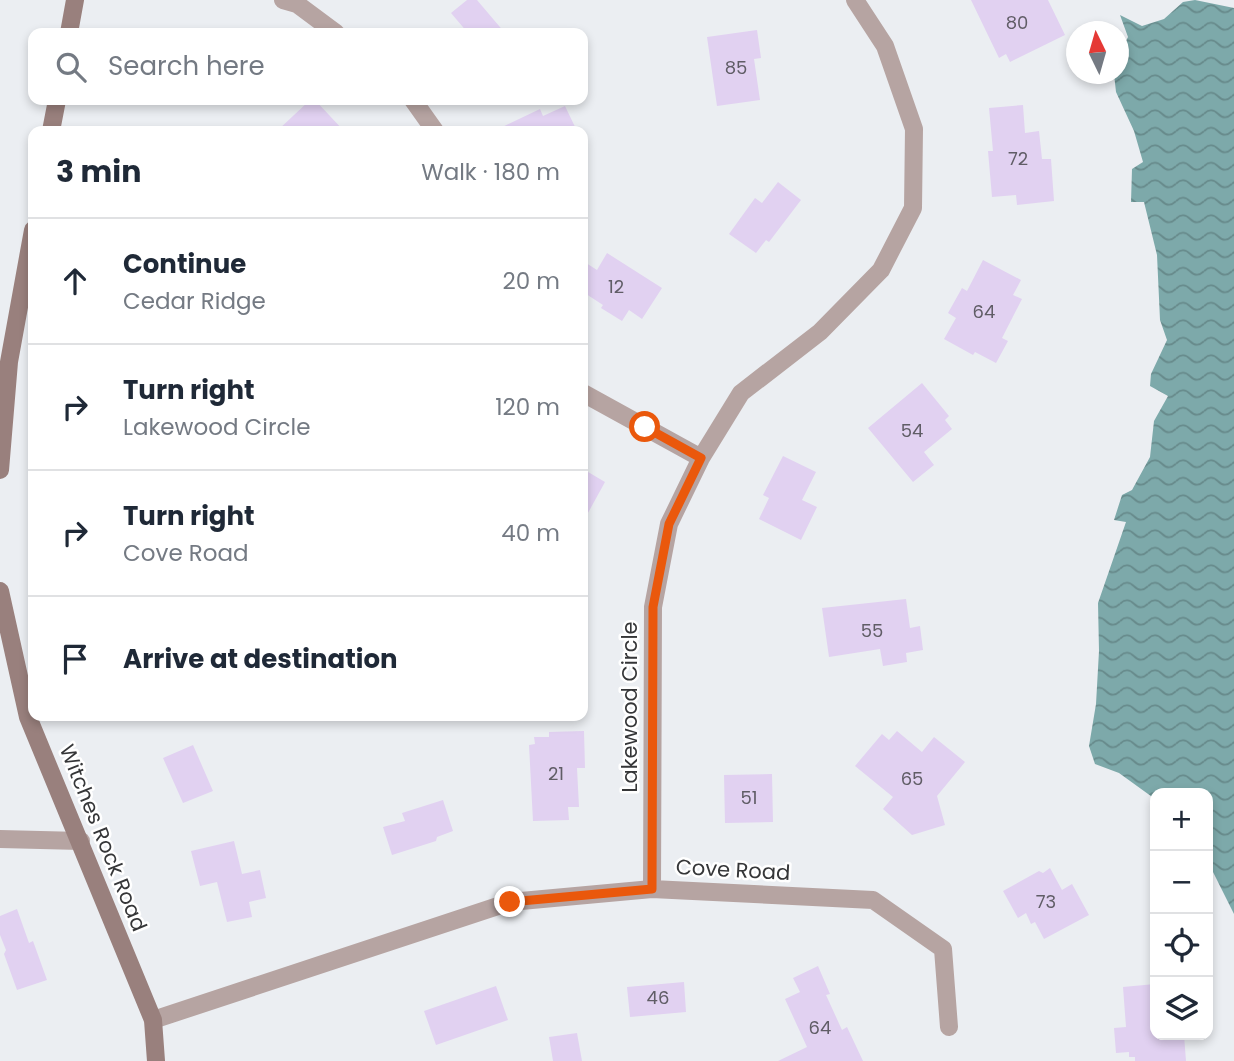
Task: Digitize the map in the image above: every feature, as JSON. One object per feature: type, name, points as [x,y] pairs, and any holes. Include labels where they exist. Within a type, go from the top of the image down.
[{"type":"street","points":[[70,28],[75,0]]},
{"type":"street","points":[[283,0],[297,4],[329,28]]},
{"type":"street","name":"Lakewood Circle","points":[[652,889],[653,607],[669,524],[701,458],[741,393],[820,332],[881,270],[914,208],[914,129],[885,46],[855,0]]},
{"type":"street","points":[[52,126],[56,105]]},
{"type":"street","points":[[417,105],[431,126]]},
{"type":"street","points":[[0,470],[9,362],[28,258]]},
{"type":"street","points":[[588,396],[701,458]]},
{"type":"street","name":"Witches Rock Road","points":[[0,591],[28,717]]},
{"type":"street","name":"Witches Rock Road","points":[[30,721],[153,1020],[156,1061]]},
{"type":"street","points":[[0,839],[81,841]]},
{"type":"street","name":"Cove Road","points":[[153,1020],[510,902],[652,889],[873,900],[943,948],[949,1027]]},
{"type":"water","points":[[1195,0],[1234,8],[1234,914],[1213,872],[1213,788],[1150,788],[1150,795],[1119,773],[1095,764],[1089,746],[1096,704],[1098,603],[1126,522],[1114,520],[1122,495],[1132,490],[1150,457],[1154,421],[1168,396],[1150,386],[1151,374],[1167,340],[1160,320],[1157,255],[1144,202],[1131,202],[1132,169],[1143,162],[1134,131],[1116,92],[1115,84],[1129,84],[1129,21],[1122,21],[1120,15],[1142,26],[1164,19],[1183,2]]},
{"type":"building","points":[[467,0],[477,0],[501,28],[464,28],[451,13]]},
{"type":"building","points":[[971,0],[1048,0],[1065,35],[1010,62],[1006,54],[999,58]]},
{"type":"building","points":[[757,30],[761,58],[754,59],[760,100],[717,106],[707,37]]},
{"type":"building","points":[[305,105],[320,105],[339,126],[282,126]]},
{"type":"building","points":[[1023,105],[1025,133],[1039,131],[1042,159],[1051,159],[1054,201],[1017,205],[1016,195],[992,197],[988,151],[993,151],[989,108]]},
{"type":"building","points":[[565,106],[575,126],[504,126],[540,109],[543,116]]},
{"type":"building","points":[[778,182],[801,200],[769,242],[766,240],[756,253],[729,234],[755,198],[762,203]]},
{"type":"building","points":[[607,253],[662,288],[642,319],[629,310],[622,321],[601,308],[603,305],[588,295],[588,264],[597,270]]},
{"type":"building","points":[[983,260],[1021,280],[1013,295],[1022,299],[1002,338],[1008,341],[996,363],[975,352],[973,355],[944,339],[956,318],[948,313],[962,288],[967,291]]},
{"type":"building","points":[[922,383],[949,416],[945,420],[952,429],[924,452],[934,465],[913,482],[868,428]]},
{"type":"building","points":[[783,456],[816,472],[802,500],[817,507],[801,540],[759,519],[769,498],[763,495]]},
{"type":"building","points":[[588,472],[605,482],[588,513]]},
{"type":"building","points":[[906,599],[910,628],[920,626],[923,650],[906,653],[907,662],[883,666],[880,649],[829,657],[822,608]]},
{"type":"building","points":[[584,731],[585,768],[577,768],[579,807],[568,807],[569,820],[533,821],[529,745],[535,744],[534,737],[549,737],[549,732]]},
{"type":"building","points":[[897,731],[922,752],[934,737],[965,762],[937,796],[945,825],[912,835],[883,809],[893,797],[855,766],[882,734],[889,740]]},
{"type":"building","points":[[193,745],[213,791],[183,803],[163,758]]},
{"type":"building","points":[[772,774],[773,822],[725,823],[724,775]]},
{"type":"building","points":[[443,800],[453,831],[437,837],[436,841],[392,855],[383,827],[405,821],[402,813]]},
{"type":"building","points":[[234,841],[242,874],[260,870],[266,898],[249,902],[252,917],[227,922],[217,882],[200,886],[191,851]]},
{"type":"building","points":[[1050,868],[1062,890],[1072,884],[1089,915],[1044,939],[1035,922],[1031,924],[1026,913],[1018,918],[1003,891],[1039,871],[1043,873]]},
{"type":"building","points":[[17,909],[29,943],[33,941],[47,980],[17,990],[4,954],[6,950],[0,935],[0,916]]},
{"type":"building","points":[[818,966],[830,994],[826,995],[842,1030],[847,1027],[863,1061],[778,1061],[807,1047],[785,999],[800,992],[793,978]]},
{"type":"building","points":[[684,982],[686,1012],[630,1017],[627,987]]},
{"type":"building","points":[[1150,984],[1150,1040],[1184,1040],[1186,1061],[1135,1061],[1135,1057],[1129,1057],[1129,1052],[1116,1053],[1114,1028],[1126,1027],[1123,987]]},
{"type":"building","points":[[496,986],[508,1020],[436,1045],[424,1011]]},
{"type":"building","points":[[577,1033],[582,1061],[553,1061],[549,1037]]},
{"type":"route","points":[[510,902],[652,889],[653,607],[669,524],[701,458],[645,427]]}]
